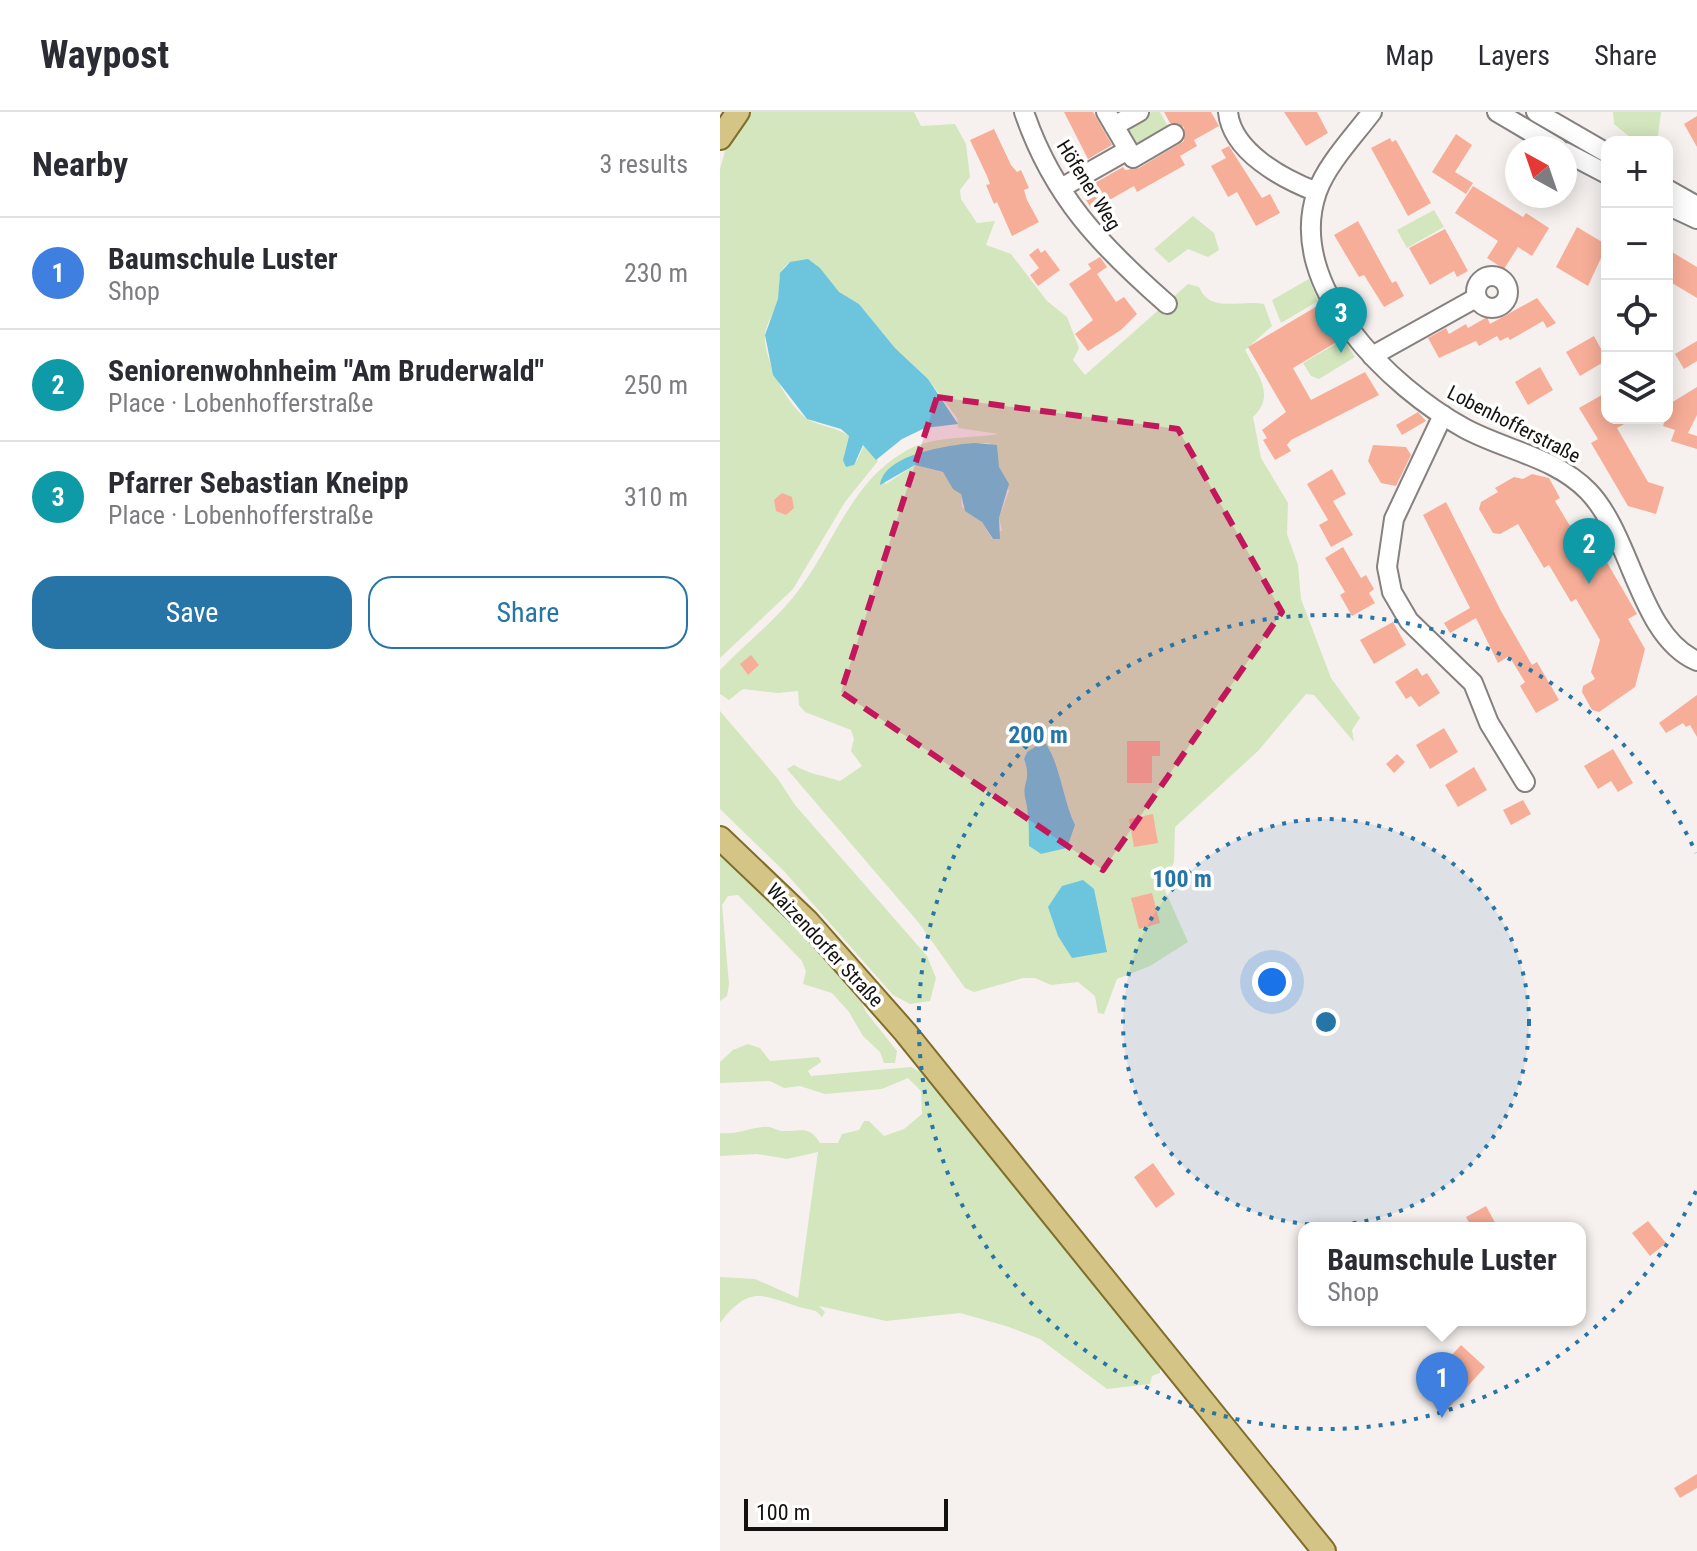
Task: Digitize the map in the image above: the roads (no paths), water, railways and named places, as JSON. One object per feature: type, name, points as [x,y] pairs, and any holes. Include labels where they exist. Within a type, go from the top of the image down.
[{"type":"main road","points":[[720,138],[738,112]]},
{"type":"main road","name":"Waizendorfer Straße","points":[[723,842],[808,922],[917,1047],[1324,1551]]},
{"type":"street","name":"Höfener Weg","points":[[1024,112],[1061,188],[1095,239],[1167,304]]},
{"type":"street","points":[[1139,112],[1110,119],[1133,158],[1174,134]]},
{"type":"street","points":[[1228,112],[1230,126],[1254,156],[1282,175],[1317,192]]},
{"type":"street","name":"Lobenhofferstraße","points":[[1372,112],[1317,192],[1312,225],[1318,264],[1333,302],[1372,356],[1401,384],[1443,415],[1480,436],[1552,465],[1586,489],[1606,516],[1663,633],[1677,651],[1697,661]]},
{"type":"street","points":[[1497,112],[1538,136]]},
{"type":"street","points":[[1536,112],[1601,150]]},
{"type":"street","points":[[1061,188],[1128,150]]},
{"type":"street","points":[[1577,158],[1601,171]]},
{"type":"street","points":[[1673,192],[1697,206]]},
{"type":"street","points":[[1673,208],[1697,219]]},
{"type":"street","points":[[1372,356],[1476,298]]},
{"type":"street","points":[[1443,415],[1394,519],[1387,567],[1392,592],[1409,621],[1473,683],[1489,723],[1525,782]]},
{"type":"water","points":[[808,259],[820,268],[839,292],[859,304],[895,348],[928,379],[958,424],[925,428],[902,439],[876,460],[863,445],[854,465],[846,467],[843,460],[849,436],[841,429],[807,419],[773,375],[765,335],[778,299],[780,273],[790,262]]},
{"type":"water","points":[[974,443],[997,445],[999,467],[1009,484],[999,518],[1000,539],[993,539],[982,522],[965,511],[961,494],[953,489],[943,472],[915,465],[880,485],[884,474],[905,459],[934,449]]},
{"type":"water","points":[[1041,743],[1046,744],[1055,762],[1075,825],[1067,848],[1041,854],[1029,846],[1024,759],[1027,752]]},
{"type":"water","points":[[1083,880],[1094,889],[1107,952],[1072,958],[1058,936],[1048,907],[1062,886]]},
{"type":"place","name":"Pfarrer Sebastian Kneipp","points":[[1341,353]]},
{"type":"place","name":"Seniorenwohnheim \"Am Bruderwald\"","points":[[1589,584]]},
{"type":"place","name":"Baumschule Luster","points":[[1442,1418]]}]
